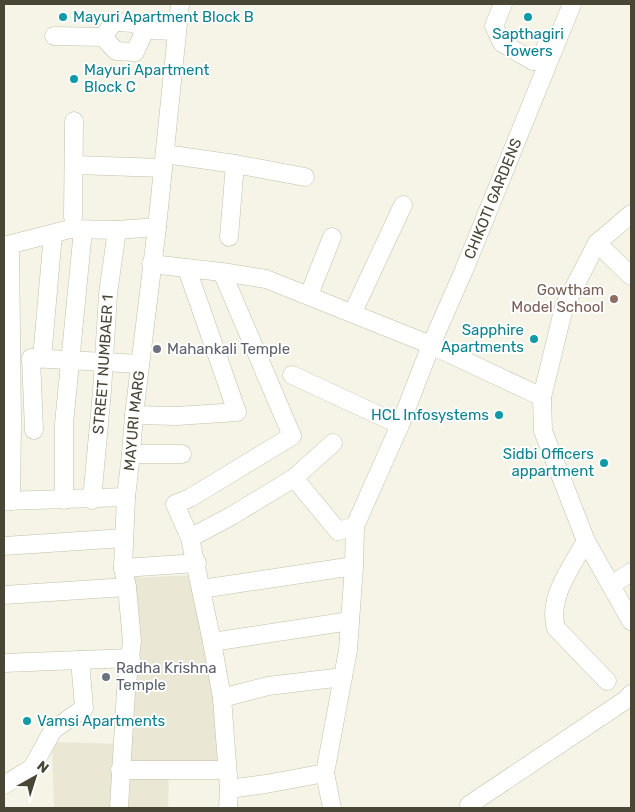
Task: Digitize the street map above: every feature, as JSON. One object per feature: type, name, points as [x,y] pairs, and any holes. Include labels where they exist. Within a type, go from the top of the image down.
[{"type":"street","name":"MAYURI MARG","points":[[119,808],[126,691],[132,641],[127,587],[123,568],[126,497],[180,4]]},
{"type":"street","points":[[503,4],[494,26],[502,43],[533,61],[544,53],[562,4]]},
{"type":"street","name":"CHIKOTI GARDENS","points":[[355,526],[400,425],[431,345],[464,270],[572,4]]},
{"type":"street","points":[[102,37],[114,22],[134,23],[145,30],[177,31]]},
{"type":"street","points":[[54,36],[102,37],[116,51],[134,52],[145,30]]},
{"type":"street","points":[[64,500],[64,424],[71,360],[78,223],[74,121]]},
{"type":"street","points":[[75,165],[164,161],[235,164],[305,177]]},
{"type":"street","points":[[228,237],[235,164]]},
{"type":"street","points":[[353,312],[403,205]]},
{"type":"street","points":[[631,214],[597,243],[564,307],[542,397],[543,430],[586,541],[631,621]]},
{"type":"street","points":[[126,497],[92,500],[7,501],[12,422],[7,245],[70,229],[78,223],[118,230],[157,226]]},
{"type":"street","name":"STREET NUMBAER 1","points":[[92,500],[108,294],[118,230]]},
{"type":"street","points":[[42,358],[53,234]]},
{"type":"street","points":[[309,295],[332,237]]},
{"type":"street","points":[[597,243],[631,276]]},
{"type":"street","points":[[151,264],[266,278],[431,345],[542,397]]},
{"type":"street","points":[[134,415],[177,416],[237,412],[186,269]]},
{"type":"street","points":[[222,272],[292,436],[190,498],[175,504],[190,538],[197,563],[222,698],[229,789],[228,808]]},
{"type":"street","points":[[34,430],[31,358],[140,364]]},
{"type":"street","points":[[292,375],[400,425]]},
{"type":"street","points":[[190,538],[294,478],[333,443]]},
{"type":"street","points":[[131,454],[182,454]]},
{"type":"street","points":[[294,478],[338,531],[355,526],[348,650],[325,773],[332,808]]},
{"type":"street","points":[[4,546],[124,538]]},
{"type":"street","points":[[586,541],[558,593],[553,619],[556,628],[607,681]]},
{"type":"street","points":[[123,568],[197,563]]},
{"type":"street","points":[[201,589],[354,566]]},
{"type":"street","points":[[612,585],[631,572]]},
{"type":"street","points":[[4,595],[127,587]]},
{"type":"street","points":[[212,642],[350,621]]},
{"type":"street","points":[[4,663],[131,658]]},
{"type":"street","points":[[4,785],[32,768],[54,730],[84,708],[80,660]]},
{"type":"street","points":[[222,698],[268,686],[343,677]]},
{"type":"street","points":[[469,805],[630,699]]},
{"type":"street","points":[[120,770],[217,770]]},
{"type":"street","points":[[229,789],[325,773]]},
{"type":"shaded area","points":[[197,575],[212,652],[219,775],[169,773],[168,808],[54,808],[52,742],[123,744],[128,578]]},
{"type":"place","name":"Mayuri Apartment Block B","points":[[63,17]]},
{"type":"place","name":"Sapthagiri Towers","points":[[528,17]]},
{"type":"place","name":"Mayuri Apartment Block C","points":[[74,79]]},
{"type":"place","name":"Gowtham Model School","points":[[614,299]]},
{"type":"place","name":"Sapphire Apartments","points":[[534,339]]},
{"type":"place","name":"Mahankali Temple","points":[[157,349]]},
{"type":"place","name":"HCL Infosystems","points":[[499,415]]},
{"type":"place","name":"Sidbi Officers appartment","points":[[604,463]]},
{"type":"place","name":"Radha Krishna Temple","points":[[106,677]]},
{"type":"place","name":"Vamsi Apartments","points":[[27,721]]}]
